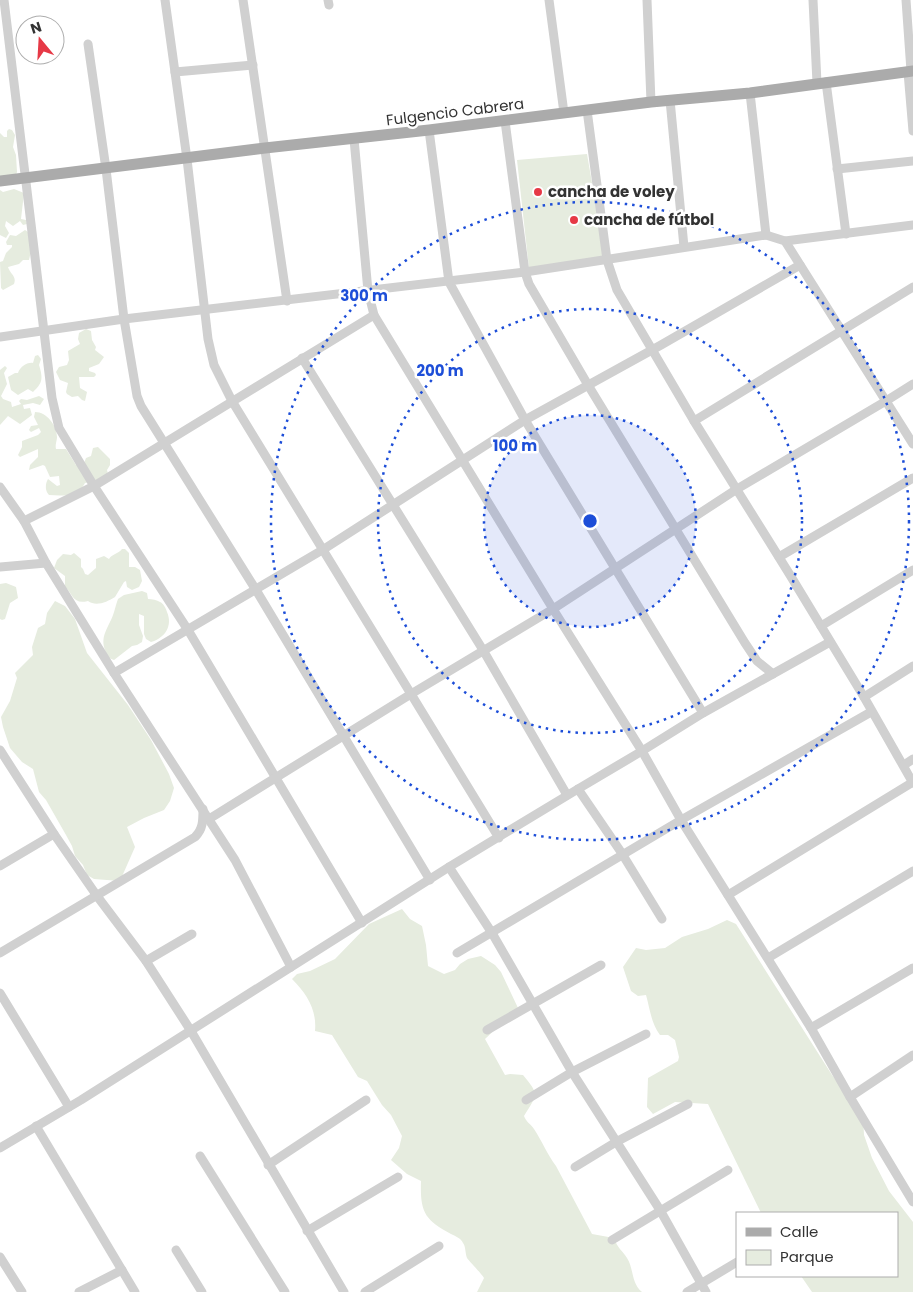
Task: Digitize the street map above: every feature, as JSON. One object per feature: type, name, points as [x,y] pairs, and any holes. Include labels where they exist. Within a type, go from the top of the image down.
[{"type":"main road","name":"Fulgencio Cabrera","points":[[0,182],[652,102],[750,93],[911,71]]},
{"type":"street","points":[[4,0],[52,398],[59,428],[94,486],[188,630],[362,922]]},
{"type":"street","points":[[165,0],[187,159],[210,352],[214,365],[232,401],[499,838]]},
{"type":"street","points":[[243,0],[287,301]]},
{"type":"street","points":[[549,0],[564,113]]},
{"type":"street","points":[[647,0],[652,102]]},
{"type":"street","points":[[813,0],[822,82],[846,234]]},
{"type":"street","points":[[906,0],[913,131]]},
{"type":"street","points":[[88,44],[106,169],[124,319],[137,396],[141,406],[256,590],[430,880]]},
{"type":"street","points":[[175,72],[253,65]]},
{"type":"street","points":[[750,93],[766,235]]},
{"type":"street","points":[[670,100],[684,247]]},
{"type":"street","points":[[587,110],[607,260],[621,298],[694,421],[864,696],[871,712],[913,782],[728,895]]},
{"type":"street","points":[[505,121],[525,272],[536,298],[757,661],[772,674]]},
{"type":"street","points":[[429,130],[448,282],[525,420],[703,712]]},
{"type":"street","points":[[354,139],[368,291],[374,315],[642,751],[680,820],[811,1028],[913,1202]]},
{"type":"street","points":[[837,168],[913,161]]},
{"type":"street","points":[[0,337],[124,319],[525,272],[766,235],[785,242],[913,225]]},
{"type":"street","points":[[785,242],[913,444]]},
{"type":"street","points":[[114,672],[324,549],[525,420],[800,265]]},
{"type":"street","points":[[694,421],[913,287]]},
{"type":"street","points":[[24,521],[94,486],[374,315]]},
{"type":"street","points":[[302,358],[482,650],[567,795]]},
{"type":"street","points":[[209,818],[482,650],[553,609],[737,489],[886,402],[913,384]]},
{"type":"street","points":[[779,557],[913,478]]},
{"type":"street","points":[[0,487],[24,521],[46,563],[114,672],[209,818],[234,860],[291,967]]},
{"type":"street","points":[[0,566],[46,563]]},
{"type":"street","points":[[820,626],[913,570]]},
{"type":"street","points":[[0,1148],[191,1031],[449,867],[642,751],[703,712],[830,642]]},
{"type":"street","points":[[757,661],[759,669],[758,682]]},
{"type":"street","points":[[864,696],[913,666]]},
{"type":"street","points":[[457,953],[680,820],[871,712]]},
{"type":"street","points":[[0,750],[3,761],[96,896],[146,961],[191,1031],[344,1292]]},
{"type":"street","points":[[904,765],[913,759]]},
{"type":"street","points":[[578,789],[623,855],[662,919]]},
{"type":"street","points":[[0,953],[195,837],[202,828],[203,809]]},
{"type":"street","points":[[0,866],[54,834]]},
{"type":"street","points":[[449,867],[492,933],[572,1072],[660,1210],[706,1292]]},
{"type":"street","points":[[768,958],[913,871]]},
{"type":"street","points":[[146,961],[192,934]]},
{"type":"street","points":[[486,1030],[601,965]]},
{"type":"street","points":[[811,1028],[913,968]]},
{"type":"street","points":[[0,993],[69,1106]]},
{"type":"street","points":[[526,1100],[572,1072],[646,1034]]},
{"type":"street","points":[[850,1097],[913,1055]]},
{"type":"street","points":[[268,1165],[366,1100]]},
{"type":"street","points":[[575,1168],[616,1142],[688,1104]]},
{"type":"street","points":[[36,1126],[135,1292]]},
{"type":"street","points":[[200,1156],[285,1292]]},
{"type":"street","points":[[612,1240],[728,1170]]},
{"type":"street","points":[[308,1231],[398,1176]]},
{"type":"street","points":[[365,1292],[439,1246]]},
{"type":"street","points":[[176,1250],[202,1292]]},
{"type":"street","points":[[0,1257],[22,1292]]},
{"type":"street","points":[[687,1292],[736,1263]]},
{"type":"street","points":[[79,1292],[122,1270]]},
{"type":"green space","points":[[9,129],[15,135],[13,147],[16,155],[17,172],[16,175],[0,180],[0,133],[7,137]]},
{"type":"green space","points":[[587,154],[605,257],[529,268],[517,160]]},
{"type":"green space","points":[[14,189],[24,193],[21,219],[26,220],[27,224],[23,225],[20,221],[13,226],[6,221],[5,226],[9,233],[6,238],[0,235],[0,190],[3,192]]},
{"type":"green space","points":[[25,230],[28,232],[31,251],[29,260],[23,260],[19,264],[8,267],[15,281],[14,284],[3,290],[1,288],[0,262],[3,261],[6,253],[12,247],[12,245],[7,245],[6,242],[10,235],[16,236]]},
{"type":"green space","points":[[86,329],[91,331],[92,340],[96,347],[95,350],[104,357],[99,364],[89,368],[89,371],[95,373],[94,377],[79,377],[80,388],[87,392],[85,401],[78,396],[72,397],[67,394],[68,383],[60,380],[56,372],[59,367],[67,365],[69,360],[68,351],[80,344],[78,339],[79,333]]},
{"type":"green space","points":[[38,355],[41,359],[39,365],[41,377],[39,386],[33,392],[28,389],[18,395],[11,390],[8,377],[18,373],[26,364],[33,363],[35,356]]},
{"type":"green space","points":[[5,366],[7,368],[4,373],[7,384],[1,396],[3,399],[11,402],[12,407],[21,404],[19,401],[21,399],[27,400],[39,396],[44,399],[40,405],[33,403],[23,405],[24,409],[30,408],[32,415],[20,424],[8,416],[0,425],[0,370]]},
{"type":"green space","points":[[35,412],[44,414],[51,420],[57,433],[56,449],[66,449],[76,465],[84,463],[86,458],[91,456],[93,448],[98,447],[110,459],[110,465],[107,470],[109,478],[85,483],[82,488],[70,495],[49,495],[46,487],[48,479],[57,486],[60,485],[59,476],[50,477],[43,465],[29,470],[30,465],[38,457],[38,449],[20,457],[18,455],[22,447],[22,441],[41,432],[39,428],[31,432],[29,430],[31,426],[38,425],[34,417]]},
{"type":"green space","points":[[122,549],[129,553],[129,567],[135,567],[140,570],[142,581],[139,587],[132,590],[127,587],[126,581],[124,582],[115,597],[109,601],[94,604],[88,601],[76,600],[65,587],[65,576],[54,568],[57,560],[63,554],[71,555],[74,553],[81,559],[81,567],[85,574],[88,575],[96,568],[96,559],[104,556],[109,559]]},
{"type":"green space","points":[[6,583],[16,587],[18,598],[10,603],[5,619],[2,620],[0,619],[0,584]]},
{"type":"green space","points":[[142,591],[147,593],[148,599],[161,603],[167,610],[169,622],[167,631],[160,638],[151,642],[146,639],[144,634],[144,616],[139,614],[139,625],[143,636],[142,642],[132,646],[114,660],[109,658],[104,648],[104,640],[118,599],[124,595]]},
{"type":"green space","points":[[55,601],[65,606],[75,619],[87,653],[128,705],[151,740],[169,774],[174,788],[170,801],[164,810],[127,827],[135,847],[120,881],[94,879],[87,875],[46,800],[39,792],[33,769],[22,762],[10,748],[3,727],[1,717],[10,701],[17,678],[15,673],[33,655],[32,647],[38,628],[45,624],[47,613]]},
{"type":"green space","points":[[402,909],[410,919],[422,926],[428,966],[444,974],[455,970],[468,959],[481,956],[495,965],[501,972],[518,1008],[485,1039],[505,1075],[523,1075],[532,1087],[535,1095],[532,1104],[524,1116],[525,1118],[534,1129],[556,1166],[592,1234],[614,1238],[627,1258],[634,1280],[642,1292],[477,1292],[484,1278],[467,1258],[462,1241],[429,1219],[421,1200],[421,1181],[407,1174],[391,1160],[399,1148],[402,1136],[391,1115],[382,1105],[367,1081],[358,1077],[332,1035],[315,1031],[313,1009],[292,979],[297,974],[310,971],[335,959],[369,924]]},
{"type":"green space","points":[[727,920],[736,924],[832,1075],[863,1116],[864,1135],[872,1158],[889,1191],[913,1222],[913,1292],[812,1292],[802,1277],[898,1277],[898,1212],[761,1212],[708,1104],[675,1102],[653,1114],[647,1107],[648,1078],[678,1061],[679,1057],[675,1040],[668,1035],[660,1035],[657,1030],[646,995],[638,996],[631,991],[623,967],[636,948],[646,950],[665,948],[682,937],[708,929]]},
{"type":"place","name":"cancha de voley","points":[[538,192]]},
{"type":"place","name":"cancha de fútbol","points":[[574,220]]}]
